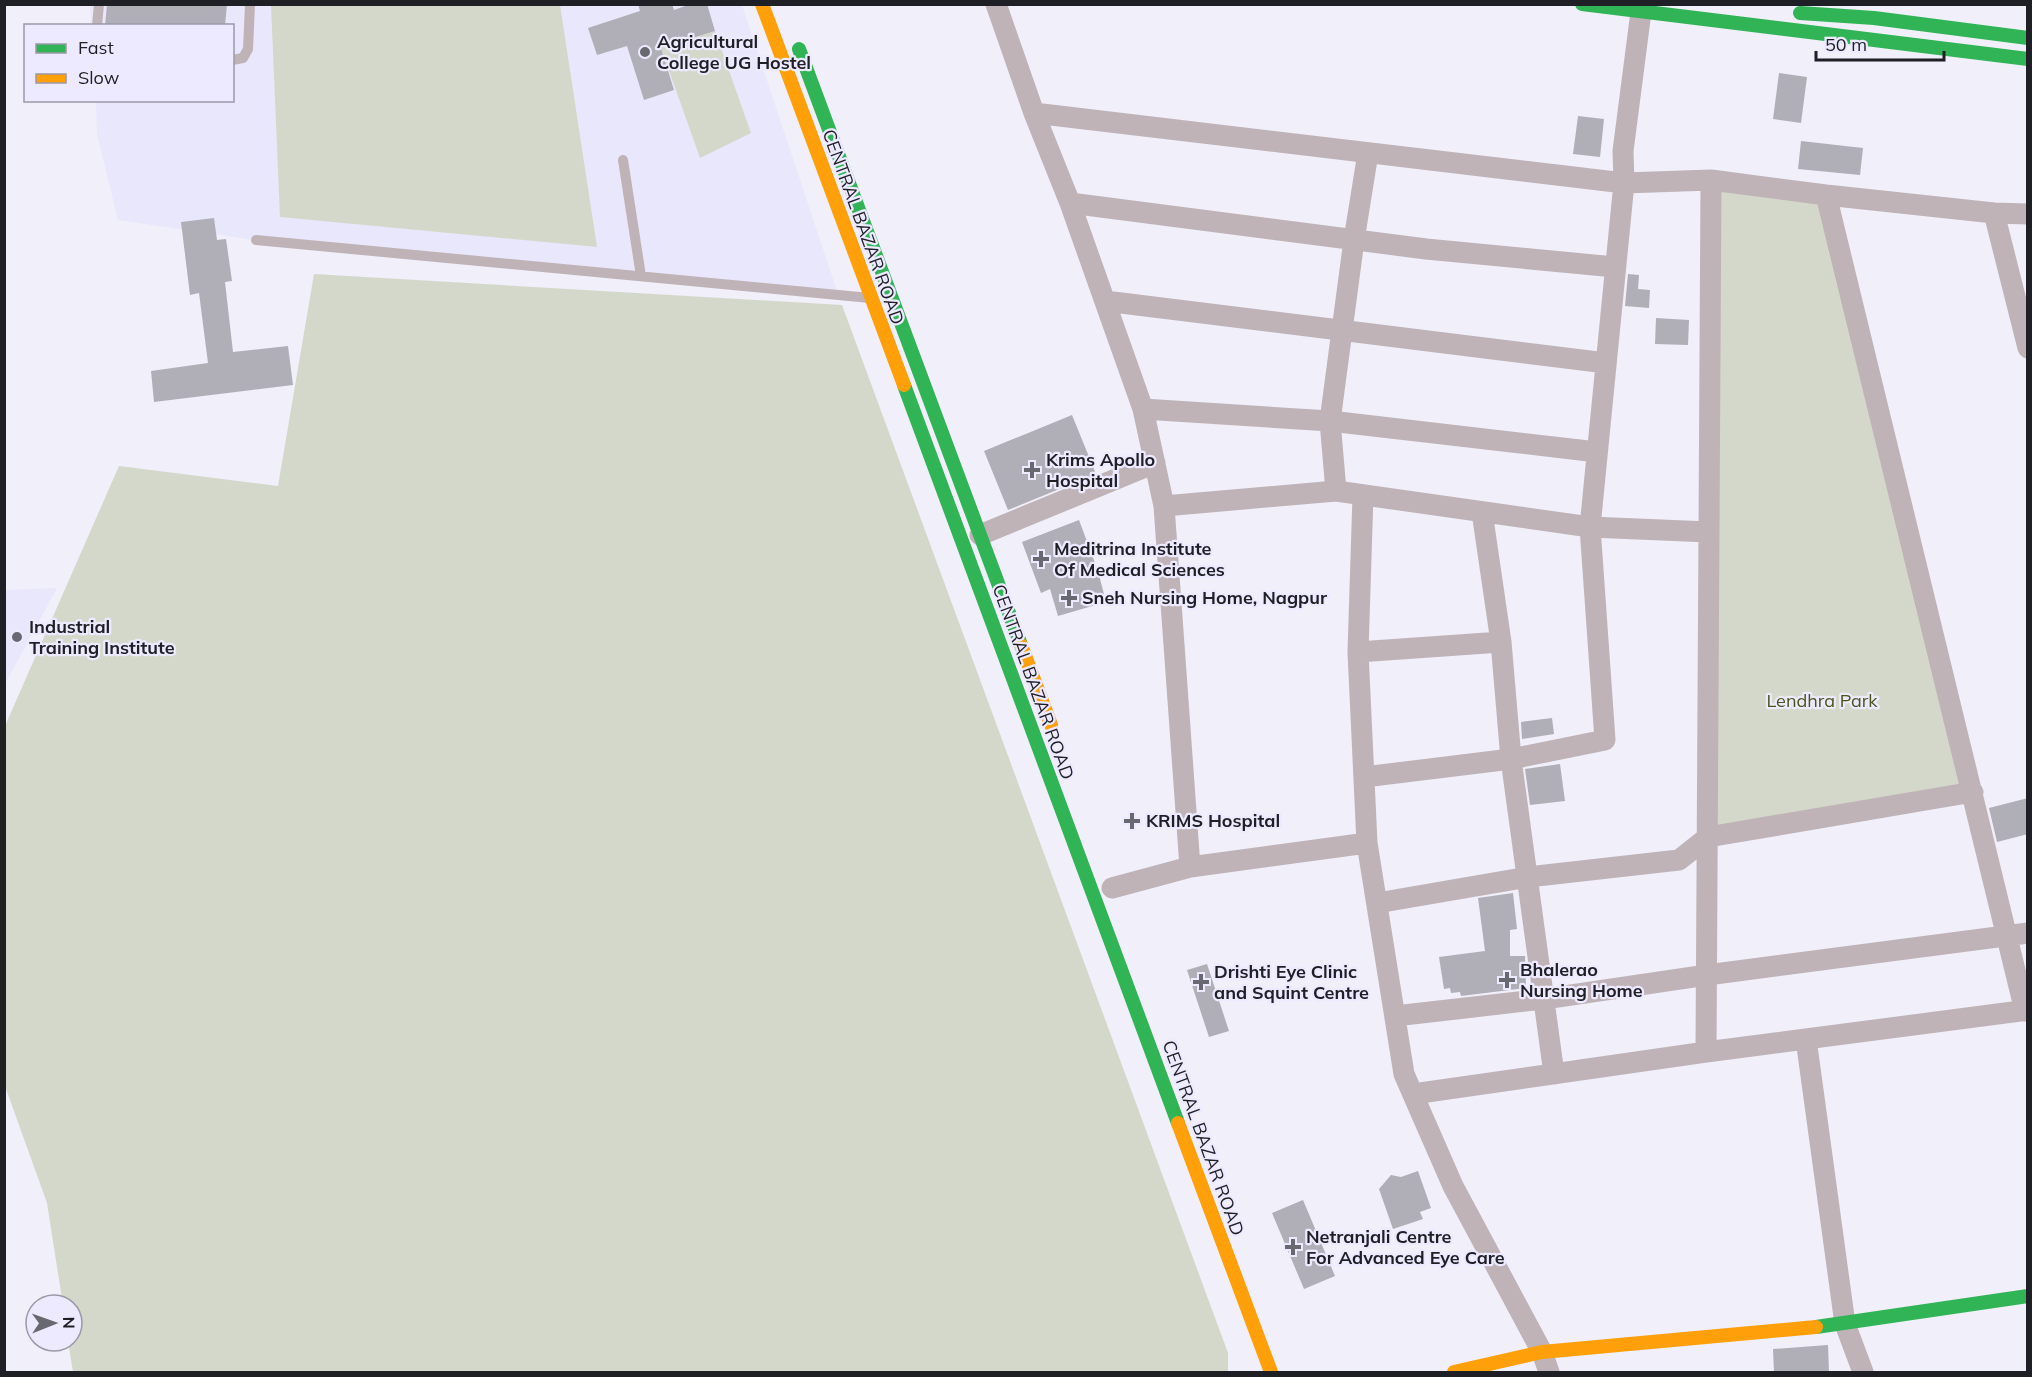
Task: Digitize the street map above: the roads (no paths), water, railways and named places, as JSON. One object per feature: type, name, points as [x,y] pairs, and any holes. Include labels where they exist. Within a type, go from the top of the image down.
[{"type":"main road","name":"CENTRAL BAZAR ROAD","points":[[762,4],[1271,1372]]},
{"type":"main road","points":[[1581,4],[1641,8],[2028,59]]},
{"type":"main road","points":[[1791,12],[1843,10],[1874,18],[2028,38]]},
{"type":"main road","name":"CENTRAL BAZAR ROAD","points":[[795,38],[1054,734]]},
{"type":"main road","points":[[1454,1372],[1542,1352],[1845,1324],[2028,1296]]},
{"type":"street","points":[[996,4],[1034,113],[1070,202],[1143,409],[1164,506],[1190,867]]},
{"type":"street","points":[[1364,777],[1511,759],[1605,740],[1590,527],[1624,183],[1623,151],[1641,8]]},
{"type":"street","points":[[1034,113],[1624,183],[1711,180],[1826,195],[1994,213],[2028,214]]},
{"type":"street","points":[[1336,491],[1330,422],[1368,153]]},
{"type":"street","points":[[1706,1052],[1711,180]]},
{"type":"street","points":[[1413,1094],[1706,1052],[2026,1011],[2017,934],[1973,792],[1826,195]]},
{"type":"street","points":[[1070,202],[1354,240],[1616,267]]},
{"type":"street","points":[[1994,213],[2028,348]]},
{"type":"street","points":[[1105,301],[1606,363]]},
{"type":"street","points":[[1143,409],[1330,422],[1597,452]]},
{"type":"street","points":[[980,535],[1155,463]]},
{"type":"street","points":[[1164,506],[1336,491],[1590,527],[1709,532]]},
{"type":"street","points":[[1363,495],[1358,652],[1368,843],[1404,1074],[1453,1186],[1542,1352],[1549,1372]]},
{"type":"street","points":[[1482,512],[1501,642],[1511,759],[1554,1074]]},
{"type":"street","points":[[1358,652],[1501,642]]},
{"type":"street","points":[[1377,903],[1527,877],[1679,860],[1707,837],[1973,792]]},
{"type":"street","points":[[1112,888],[1190,867],[1368,843]]},
{"type":"street","points":[[1395,1016],[1544,999],[2017,934]]},
{"type":"street","points":[[1806,1039],[1845,1324],[1863,1372]]},
{"type":"lane","points":[[96,24],[99,4]]},
{"type":"lane","points":[[234,60],[243,58],[248,49],[250,4]]},
{"type":"lane","points":[[623,160],[640,276]]},
{"type":"lane","points":[[256,240],[871,298]]},
{"type":"place","name":"Agricultural College UG Hostel","points":[[645,52]]},
{"type":"place","name":"Krims Apollo Hospital","points":[[1032,470]]},
{"type":"place","name":"Meditrina Institute Of Medical Sciences","points":[[1041,559]]},
{"type":"place","name":"Sneh Nursing Home, Nagpur","points":[[1069,598]]},
{"type":"place","name":"Industrial Training Institute","points":[[17,637]]},
{"type":"place","name":"KRIMS Hospital","points":[[1132,821]]},
{"type":"place","name":"Bhalerao Nursing Home","points":[[1507,980]]},
{"type":"place","name":"Drishti Eye Clinic and Squint Centre","points":[[1201,982]]},
{"type":"place","name":"Netranjali Centre For Advanced Eye Care","points":[[1293,1247]]},
{"type":"park label","name":"Lendhra Park","points":[[1822,701]]}]
